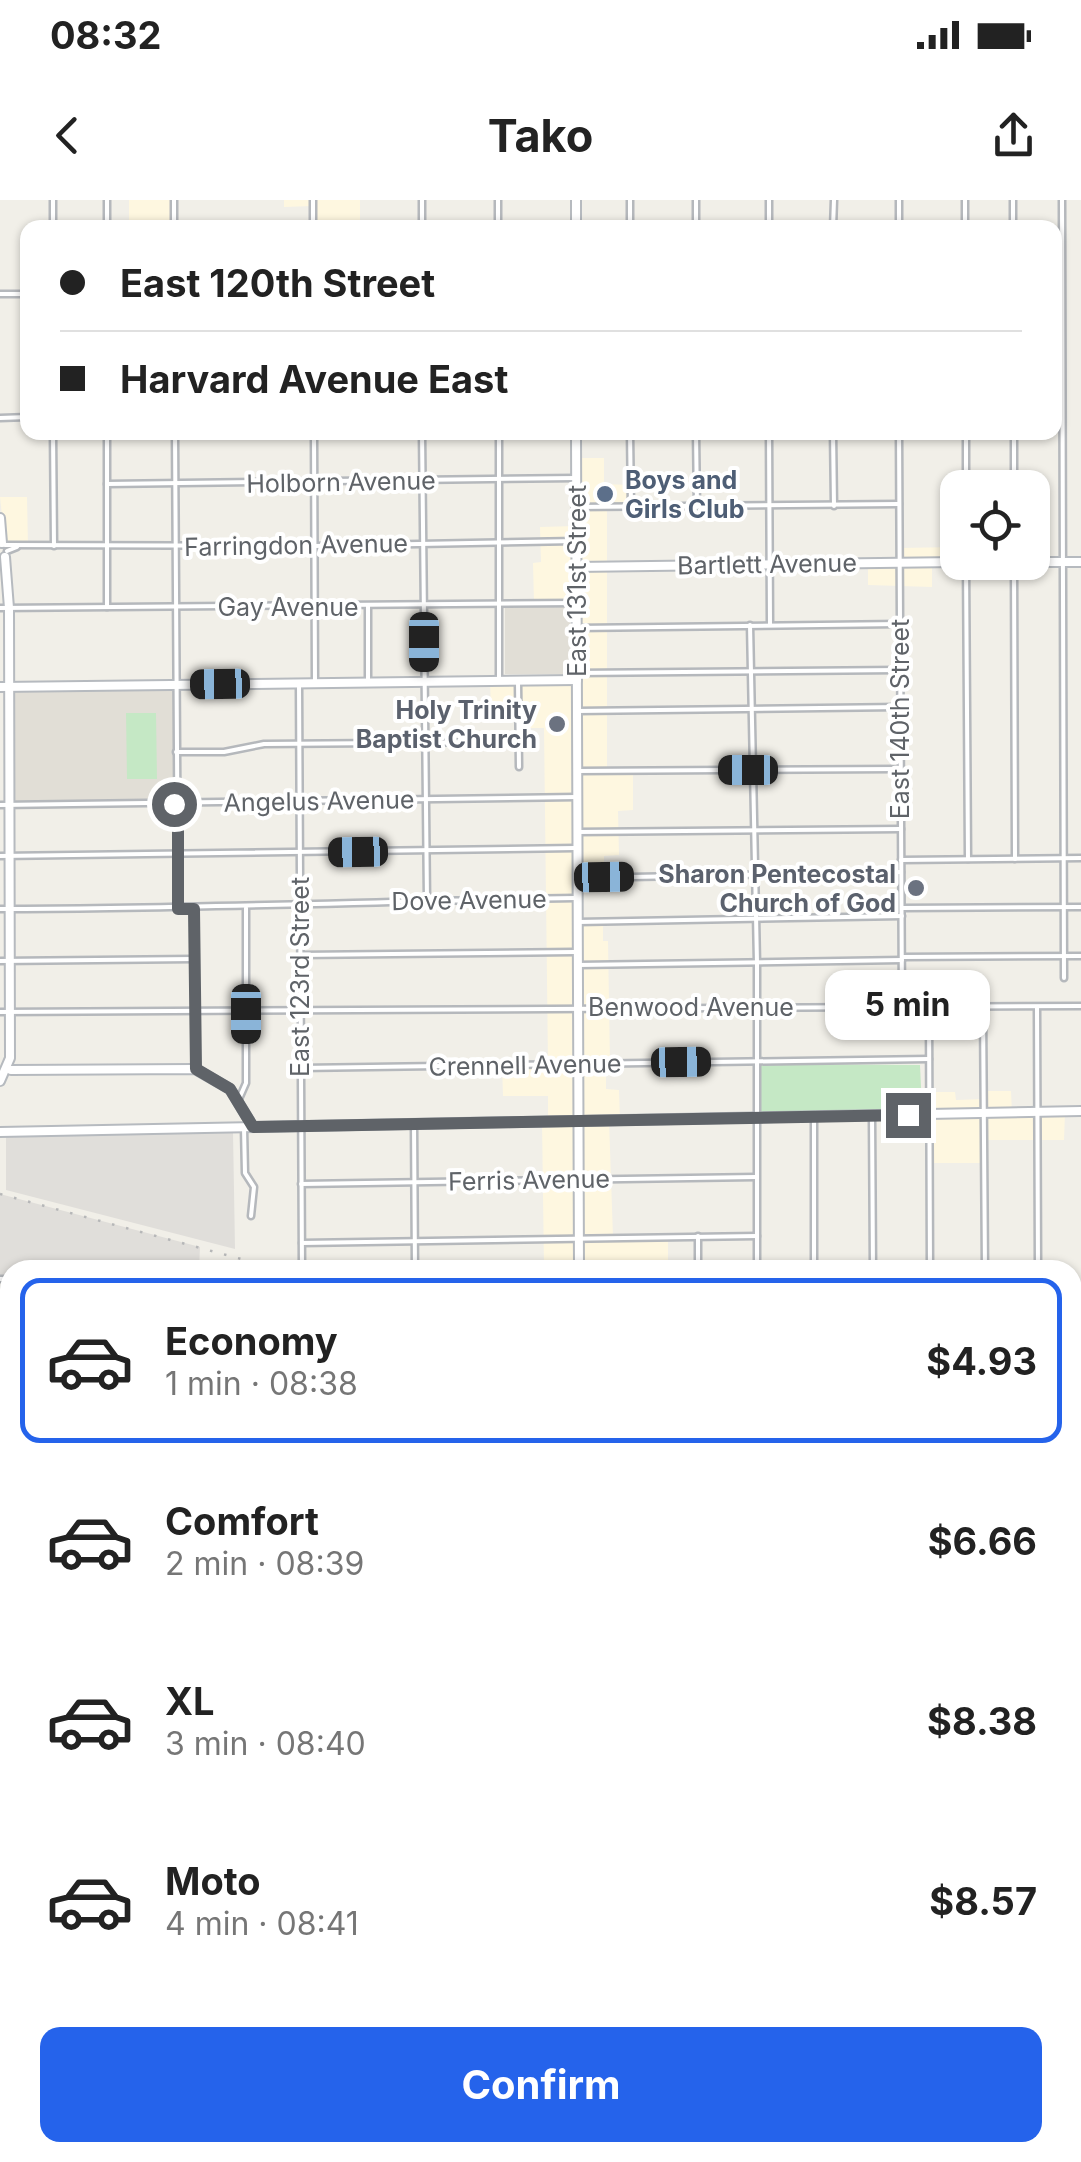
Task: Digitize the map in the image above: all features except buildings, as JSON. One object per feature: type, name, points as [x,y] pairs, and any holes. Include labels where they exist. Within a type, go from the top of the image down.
[{"type":"street","points":[[1062,200],[1064,978]]},
{"type":"street","points":[[53,440],[54,546]]},
{"type":"street","points":[[106,608],[107,440]]},
{"type":"street","points":[[175,440],[178,909]]},
{"type":"street","points":[[314,440],[315,684]]},
{"type":"street","points":[[422,440],[427,900]]},
{"type":"street","points":[[499,440],[499,681]]},
{"type":"street","name":"East 131st Street","points":[[576,440],[579,1260]]},
{"type":"street","points":[[630,440],[630,508]]},
{"type":"street","points":[[696,440],[697,508]]},
{"type":"street","points":[[769,440],[770,625]]},
{"type":"street","points":[[834,440],[834,506]]},
{"type":"street","name":"East 140th Street","points":[[899,440],[902,1006]]},
{"type":"street","points":[[966,440],[966,470]]},
{"type":"street","points":[[1014,440],[1014,470]]},
{"type":"street","name":"Holborn Avenue","points":[[107,484],[576,478]]},
{"type":"street","points":[[576,507],[900,504]]},
{"type":"street","points":[[0,518],[4,608],[5,1074],[32,1070],[196,1069],[221,1081],[239,1099],[248,1128],[245,1172],[254,1187],[251,1216]]},
{"type":"street","name":"Farringdon Avenue","points":[[3,549],[576,541]]},
{"type":"street","name":"Bartlett Avenue","points":[[576,567],[940,562]]},
{"type":"street","points":[[1050,562],[1081,562]]},
{"type":"street","points":[[966,580],[968,860]]},
{"type":"street","points":[[1014,580],[1015,859]]},
{"type":"street","name":"Gay Avenue","points":[[4,608],[576,603]]},
{"type":"street","points":[[368,606],[368,683]]},
{"type":"street","points":[[576,628],[900,624]]},
{"type":"street","points":[[750,625],[757,963],[757,1260]]},
{"type":"street","points":[[4,687],[518,681],[900,670]]},
{"type":"street","points":[[518,681],[519,767]]},
{"type":"street","name":"East 123rd Street","points":[[298,684],[302,1260]]},
{"type":"street","points":[[577,710],[900,707]]},
{"type":"street","points":[[176,752],[298,743],[519,742]]},
{"type":"street","points":[[577,771],[900,769]]},
{"type":"street","name":"Angelus Avenue","points":[[4,805],[578,797]]},
{"type":"street","points":[[578,832],[901,829]]},
{"type":"street","points":[[4,856],[578,848]]},
{"type":"street","points":[[901,860],[1081,858]]},
{"type":"street","points":[[578,878],[901,872]]},
{"type":"street","name":"Dove Avenue","points":[[5,909],[194,909],[578,898]]},
{"type":"street","points":[[902,908],[1081,906]]},
{"type":"street","points":[[239,1099],[246,1083],[246,908]]},
{"type":"street","points":[[194,909],[196,1069]]},
{"type":"street","points":[[578,922],[902,916]]},
{"type":"street","points":[[300,955],[578,952]]},
{"type":"street","points":[[578,965],[1081,956]]},
{"type":"street","points":[[4,960],[194,959]]},
{"type":"street","name":"Benwood Avenue","points":[[4,1012],[1081,1006]]},
{"type":"street","points":[[1037,1007],[1038,1260]]},
{"type":"street","points":[[929,1008],[930,1260]]},
{"type":"street","points":[[983,1008],[985,1260]]},
{"type":"street","points":[[5,1059],[32,1070]]},
{"type":"street","name":"Crennell Avenue","points":[[300,1068],[929,1059]]},
{"type":"street","points":[[0,1132],[1081,1111]]},
{"type":"street","points":[[814,1116],[814,1260]]},
{"type":"street","points":[[872,1116],[873,1260]]},
{"type":"street","points":[[414,1123],[415,1260]]},
{"type":"street","name":"Ferris Avenue","points":[[301,1184],[757,1176]]},
{"type":"street","points":[[698,1236],[698,1260]]},
{"type":"street","points":[[302,1244],[757,1236]]},
{"type":"shaded area","points":[[129,200],[174,200],[174,220],[129,220]]},
{"type":"shaded area","points":[[284,200],[360,200],[360,220],[313,220],[313,206],[284,207]]},
{"type":"shaded area","points":[[576,458],[604,458],[604,484],[630,485],[631,507],[607,508],[607,770],[633,771],[633,810],[618,811],[619,855],[604,856],[604,877],[578,878],[578,921],[603,921],[603,941],[608,941],[610,1063],[606,1064],[606,1089],[619,1090],[620,1119],[609,1120],[613,1237],[668,1237],[668,1260],[544,1260],[542,1121],[548,1120],[548,1096],[503,1096],[502,1065],[548,1064],[544,728],[519,728],[518,711],[491,711],[490,681],[577,680],[576,603],[534,603],[533,563],[541,562],[540,527],[576,526]]},
{"type":"shaded area","points":[[0,497],[27,497],[28,547],[5,545]]},
{"type":"shaded area","points":[[940,547],[940,563],[932,563],[932,587],[868,585],[868,563],[899,563],[899,548]]},
{"type":"shaded area","points":[[570,606],[571,674],[505,674],[505,608]]},
{"type":"shaded area","points":[[176,685],[177,804],[9,805],[8,687]]},
{"type":"shaded area","points":[[984,1091],[1011,1091],[1012,1114],[1065,1113],[1064,1140],[985,1140],[985,1163],[929,1163],[929,1092],[955,1092],[956,1100],[984,1099]]},
{"type":"shaded area","points":[[233,1133],[235,1249],[6,1190],[6,1135]]},
{"type":"shaded area","points":[[0,1194],[200,1247],[199,1260],[0,1260]]},
{"type":"green space","points":[[126,713],[156,713],[157,779],[127,779]]},
{"type":"green space","points":[[761,1064],[920,1065],[922,1109],[761,1112]]},
{"type":"railway","points":[[0,1194],[245,1260]]},
{"type":"place","name":"Boys and Girls Club","points":[[605,494]]},
{"type":"place","name":"Holy Trinity Baptist Church","points":[[557,724]]},
{"type":"place","name":"Sharon Pentecostal Church of God","points":[[916,888]]},
{"type":"route","points":[[174,804],[178,804],[178,909],[194,909],[196,1069],[230,1089],[253,1127],[908,1115]]}]
